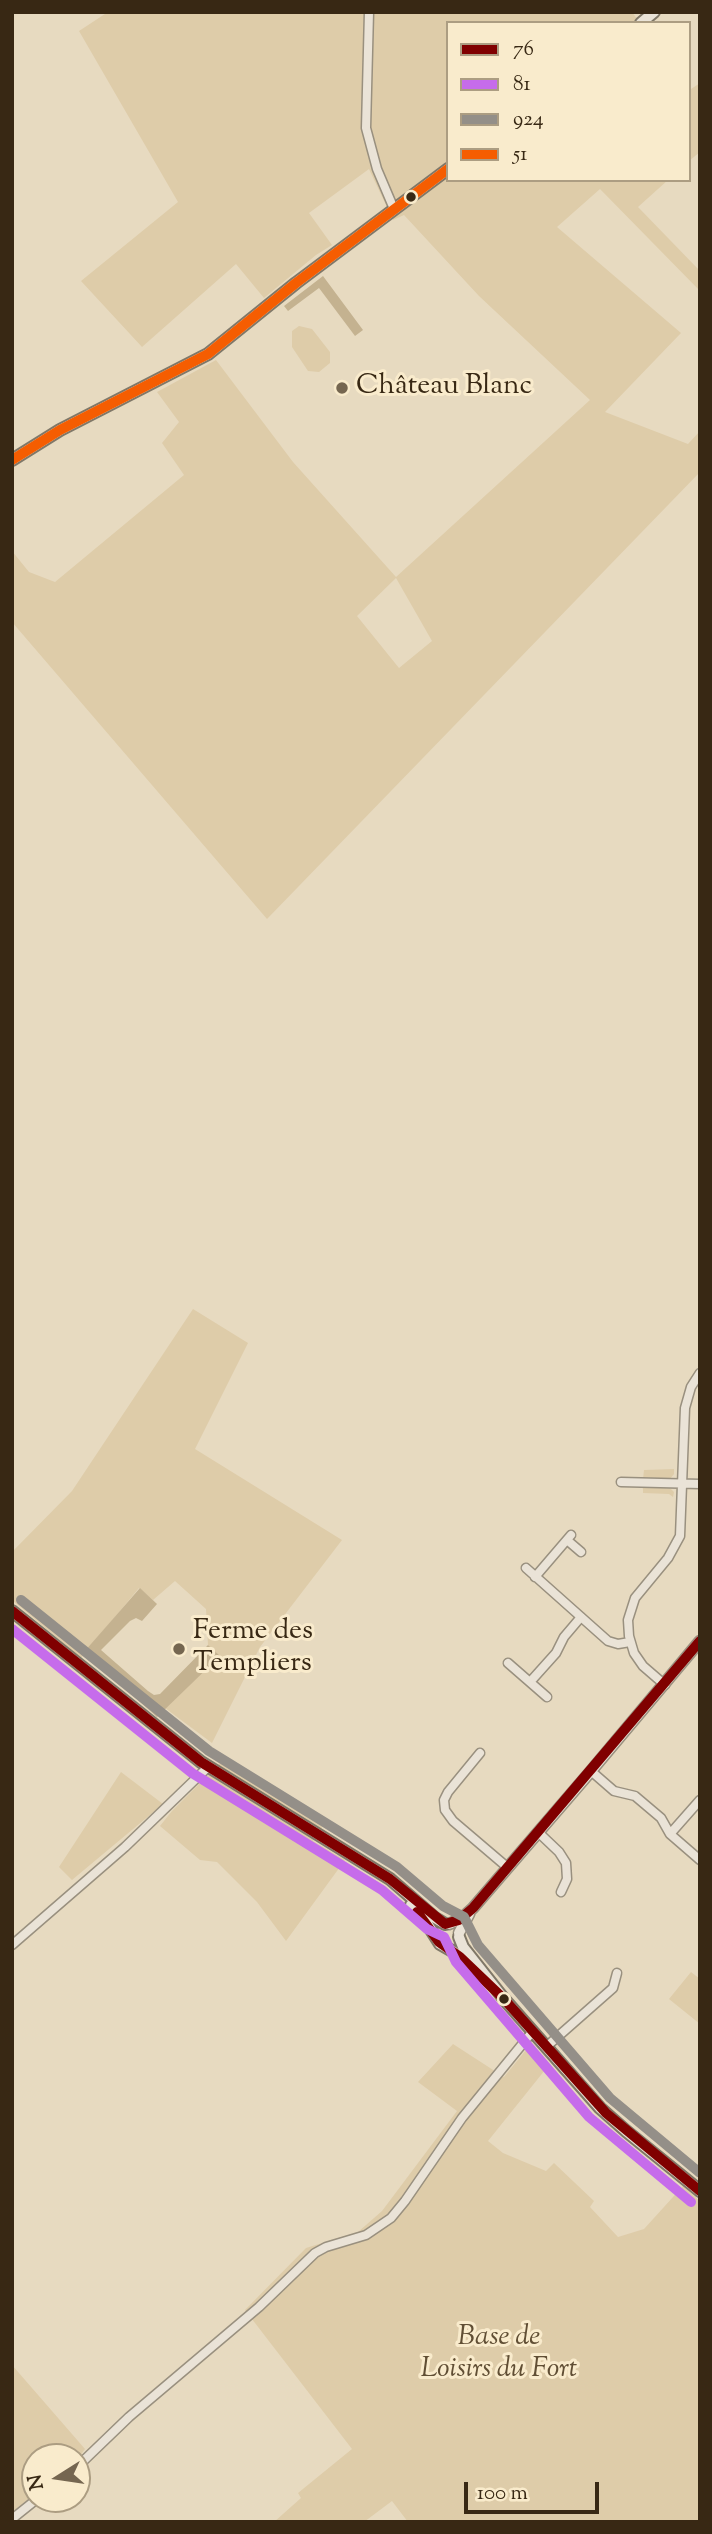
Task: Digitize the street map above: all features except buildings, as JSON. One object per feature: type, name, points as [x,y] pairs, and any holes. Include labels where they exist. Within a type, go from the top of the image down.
[{"type":"main road","points":[[12,460],[60,429],[208,354],[446,170]]},
{"type":"main road","points":[[12,1611],[208,1767],[396,1884],[435,1919],[455,1927],[464,1950],[546,2047],[615,2122],[700,2191]]},
{"type":"main road","points":[[373,1870],[418,1913],[442,1944],[504,1998]]},
{"type":"main road","points":[[442,1944],[437,1931],[447,1924]]},
{"type":"main road","points":[[442,1944],[454,1944],[459,1935]]},
{"type":"street","points":[[369,12],[366,128],[377,169],[394,209]]},
{"type":"street","points":[[664,1685],[643,1666],[630,1642],[628,1620],[633,1602],[678,1541],[682,1526],[685,1408],[691,1387],[700,1373]]},
{"type":"street","points":[[621,1482],[700,1484]]},
{"type":"street","points":[[535,1577],[569,1537],[582,1552]]},
{"type":"street","points":[[526,1569],[611,1642],[630,1642]]},
{"type":"street","points":[[530,1682],[558,1651],[564,1637],[581,1617]]},
{"type":"street","points":[[447,1924],[461,1919],[473,1908],[700,1641]]},
{"type":"street","points":[[508,1663],[547,1697]]},
{"type":"street","points":[[480,1753],[447,1792],[445,1810],[453,1821],[508,1867]]},
{"type":"street","points":[[12,1945],[114,1857],[208,1767]]},
{"type":"street","points":[[591,1771],[614,1791],[635,1796],[663,1820],[670,1834],[700,1860]]},
{"type":"street","points":[[670,1834],[700,1800]]},
{"type":"street","points":[[538,1832],[559,1852],[566,1863],[567,1880],[561,1892]]},
{"type":"street","points":[[459,1935],[473,1908]]},
{"type":"street","points":[[546,2047],[613,1988],[617,1973]]},
{"type":"street","points":[[91,2454],[137,2410],[259,2307],[315,2253],[331,2245],[366,2235],[391,2218],[462,2119],[533,2031]]},
{"type":"green space","points":[[108,12],[632,12],[639,21],[446,21],[446,182],[666,182],[638,207],[700,271],[700,291],[600,189],[557,227],[681,333],[605,412],[688,444],[700,431],[700,472],[267,919],[12,622],[12,551],[29,572],[55,582],[184,475],[162,443],[179,422],[157,392],[216,360],[293,462],[396,577],[590,400],[479,296],[404,215],[393,220],[369,169],[309,213],[332,245],[264,298],[236,264],[142,347],[81,281],[178,202],[79,31]],"holes":[[[396,578],[432,641],[399,668],[357,616]]]},
{"type":"green space","points":[[700,83],[700,152],[691,159],[691,89]]},
{"type":"green space","points":[[299,326],[312,329],[330,352],[330,363],[319,372],[308,371],[292,347],[292,331]]},
{"type":"green space","points":[[193,1309],[248,1343],[195,1449],[342,1540],[260,1647],[212,1743],[165,1708],[219,1656],[208,1645],[206,1609],[175,1581],[153,1600],[139,1588],[81,1658],[12,1600],[12,1552],[72,1491]]},
{"type":"green space","points":[[674,1469],[670,1479],[643,1479],[644,1470]]},
{"type":"green space","points":[[643,1486],[669,1487],[674,1492],[673,1497],[669,1494],[643,1493]]},
{"type":"green space","points":[[220,1763],[323,1826],[313,1841],[345,1860],[286,1941],[257,1902],[217,1862],[200,1860],[160,1826]]},
{"type":"green space","points":[[121,1772],[163,1804],[72,1880],[59,1867]]},
{"type":"green space","points":[[691,1972],[700,1979],[700,2024],[669,1999]]},
{"type":"green space","name":"Base de Loisirs du Fort","points":[[453,2044],[504,2077],[531,2044],[549,2065],[488,2141],[503,2153],[546,2171],[554,2163],[594,2201],[590,2207],[618,2237],[644,2229],[683,2186],[700,2201],[700,2522],[408,2522],[392,2501],[364,2522],[274,2522],[301,2498],[298,2493],[352,2449],[245,2310],[306,2248],[358,2232],[382,2211],[457,2111],[418,2082]]},
{"type":"green space","points":[[12,2365],[80,2443],[21,2443],[21,2505],[12,2512]]},
{"type":"shaded area","points":[[323,276],[363,330],[355,336],[319,288],[288,311],[284,306]]},
{"type":"shaded area","points":[[140,1588],[157,1604],[142,1621],[136,1618],[130,1621],[101,1650],[148,1691],[154,1695],[160,1694],[208,1645],[220,1656],[157,1717],[84,1652]]},
{"type":"transit line","name":"51","points":[[12,460],[60,430],[208,354],[296,283],[446,170]]},
{"type":"transit line","name":"924","points":[[21,1600],[209,1751],[397,1867],[443,1906],[464,1917],[478,1945],[610,2098],[700,2173]]},
{"type":"transit line","name":"76","points":[[12,1611],[201,1762],[390,1879],[445,1924],[459,1920],[473,1908],[700,1641]]},
{"type":"transit line","name":"81","points":[[12,1629],[192,1773],[382,1890],[427,1929],[444,1937],[456,1962],[589,2117],[691,2202]]},
{"type":"transit line","name":"76","points":[[417,1912],[439,1942],[460,1957],[504,1999],[606,2113],[700,2191]]},
{"type":"place","name":"Château Blanc","points":[[342,388]]},
{"type":"place","name":"Ferme des Templiers","points":[[179,1649]]}]
